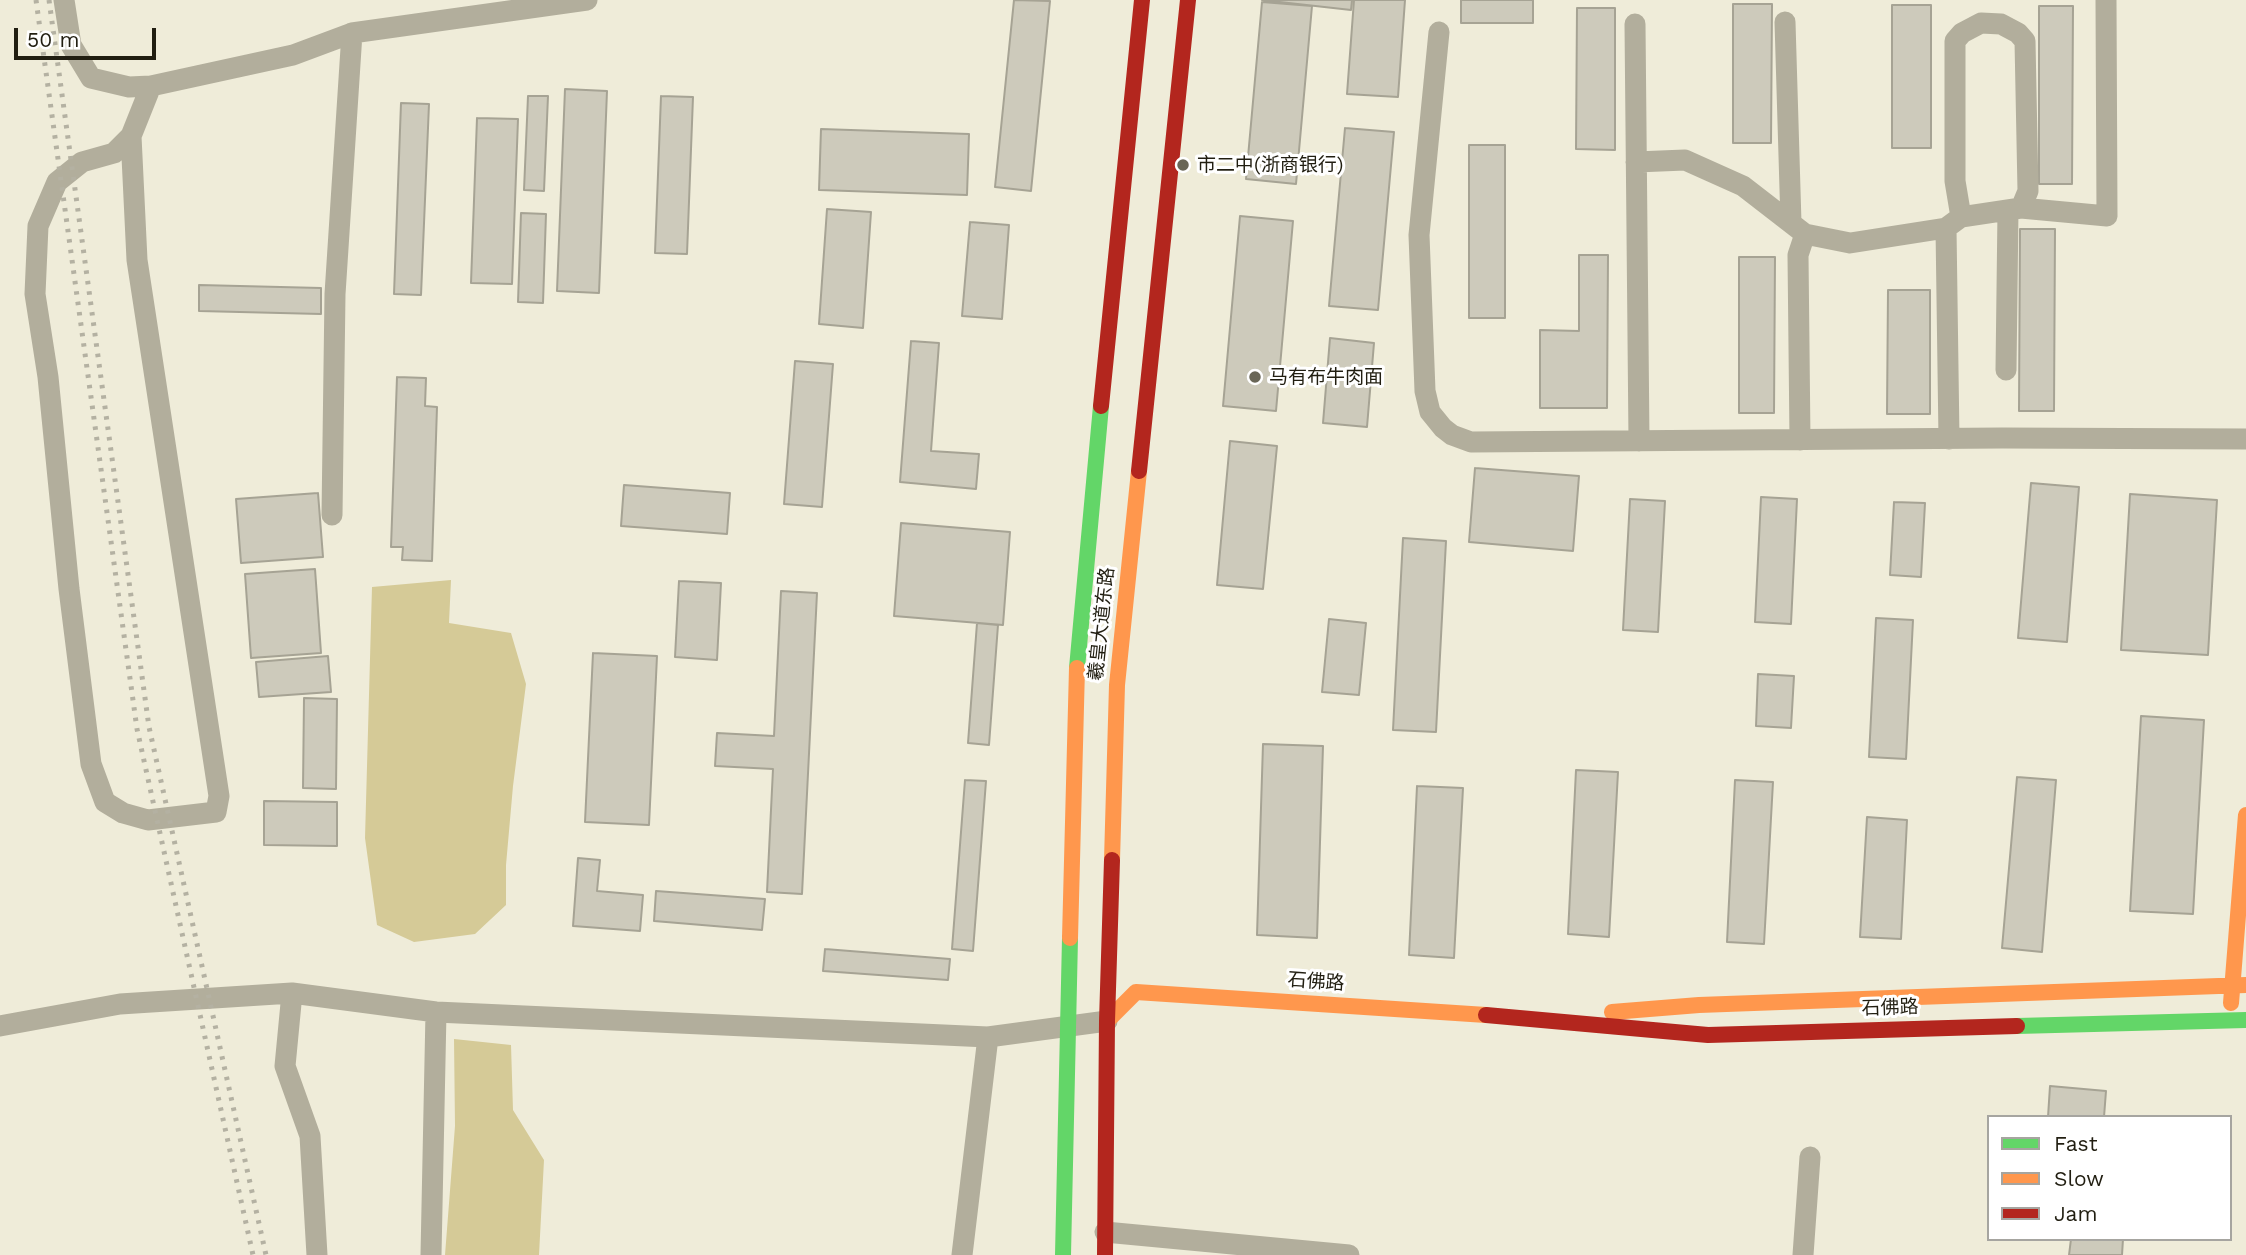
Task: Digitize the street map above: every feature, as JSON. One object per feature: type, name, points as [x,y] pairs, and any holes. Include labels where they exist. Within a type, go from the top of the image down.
[{"type":"main road","name":"羲皇大道东路","points":[[1063,1255],[1076,684],[1100,412],[1142,0]]},
{"type":"main road","name":"羲皇大道东路","points":[[1105,1255],[1107,1021],[1117,685],[1188,0]]},
{"type":"main road","points":[[2238,1020],[2246,815]]},
{"type":"main road","name":"石佛路","points":[[1535,1018],[1699,1004],[2239,986]]},
{"type":"main road","name":"石佛路","points":[[1107,1021],[1136,992],[1535,1018],[1708,1034],[2238,1020]]},
{"type":"street","points":[[64,0],[71,45],[91,78],[129,87],[151,86],[293,55],[352,33],[587,0]]},
{"type":"street","points":[[1636,162],[1685,160],[1743,186],[1798,228],[1850,243],[2014,209],[2107,216],[2106,0]]},
{"type":"street","points":[[1784,23],[1798,228],[1800,440]]},
{"type":"street","points":[[1949,439],[1955,181],[1955,41],[1971,27],[1981,23],[2010,27],[2025,41],[2028,191],[2014,209],[2006,370]]},
{"type":"street","points":[[1635,24],[1639,441]]},
{"type":"street","points":[[1439,32],[1419,234],[1425,391],[1430,412],[1452,435],[1471,442],[2246,439]]},
{"type":"street","points":[[332,515],[335,294],[352,33]]},
{"type":"street","points":[[131,136],[137,260],[219,796],[216,811],[148,820],[123,813],[105,802],[91,764],[48,377],[35,294],[38,226],[57,182],[82,162],[114,153],[131,136],[151,86]]},
{"type":"street","points":[[0,1026],[120,1004],[292,993],[436,1012],[988,1037],[1107,1021]]},
{"type":"street","points":[[292,993],[285,1066],[310,1136],[317,1255]]},
{"type":"street","points":[[431,1255],[436,1012]]},
{"type":"street","points":[[962,1255],[988,1037]]},
{"type":"street","points":[[1803,1255],[1810,1157]]},
{"type":"street","points":[[1105,1232],[1349,1255]]},
{"type":"shaded area","points":[[451,580],[449,623],[511,633],[526,684],[513,786],[506,865],[506,905],[475,934],[414,942],[377,925],[365,838],[372,587]]},
{"type":"shaded area","points":[[454,1039],[511,1045],[513,1110],[544,1160],[539,1255],[445,1255],[455,1126]]},
{"type":"building","points":[[1014,0],[1050,1],[1031,191],[995,187]]},
{"type":"building","points":[[1262,0],[1352,0],[1351,10]]},
{"type":"building","points":[[1354,0],[1405,0],[1398,97],[1347,94]]},
{"type":"building","points":[[1461,0],[1533,0],[1533,23],[1461,23]]},
{"type":"building","points":[[1262,2],[1312,6],[1296,184],[1246,179]]},
{"type":"building","points":[[1733,4],[1772,4],[1771,143],[1733,143]]},
{"type":"building","points":[[1892,5],[1931,5],[1931,148],[1892,148]]},
{"type":"building","points":[[2039,6],[2073,6],[2072,184],[2039,184]]},
{"type":"building","points":[[1577,8],[1615,8],[1615,150],[1576,149]]},
{"type":"building","points":[[565,89],[607,91],[599,293],[557,291]]},
{"type":"building","points":[[528,96],[548,96],[544,191],[524,190]]},
{"type":"building","points":[[661,96],[693,97],[687,254],[655,253]]},
{"type":"building","points":[[401,103],[429,104],[421,295],[394,294]]},
{"type":"building","points":[[477,118],[518,119],[512,284],[471,283]]},
{"type":"building","points":[[1345,128],[1394,132],[1378,310],[1329,306]]},
{"type":"building","points":[[821,129],[969,134],[967,195],[819,190]]},
{"type":"building","points":[[1469,145],[1505,145],[1505,318],[1469,318]]},
{"type":"building","points":[[827,209],[871,212],[863,328],[819,324]]},
{"type":"building","points":[[521,213],[546,214],[543,303],[518,302]]},
{"type":"building","points":[[1240,216],[1293,221],[1276,411],[1223,406]]},
{"type":"building","points":[[970,222],[1009,225],[1002,319],[962,316]]},
{"type":"building","points":[[2020,229],[2055,229],[2054,411],[2019,411]]},
{"type":"building","points":[[1579,255],[1608,255],[1607,408],[1540,408],[1540,330],[1579,331]]},
{"type":"building","points":[[1739,257],[1775,257],[1774,413],[1739,413]]},
{"type":"building","points":[[199,285],[321,288],[321,314],[199,311]]},
{"type":"building","points":[[1888,290],[1930,290],[1930,414],[1887,414]]},
{"type":"building","points":[[1330,338],[1374,343],[1367,427],[1323,423]]},
{"type":"building","points":[[911,341],[939,343],[931,451],[979,454],[976,489],[900,482]]},
{"type":"building","points":[[795,361],[833,364],[822,507],[784,504]]},
{"type":"building","points":[[397,377],[426,378],[425,406],[437,407],[432,561],[402,560],[403,547],[391,547]]},
{"type":"building","points":[[1230,441],[1277,446],[1263,589],[1217,585]]},
{"type":"building","points":[[1475,468],[1579,476],[1573,551],[1469,542]]},
{"type":"building","points":[[2031,483],[2079,487],[2067,642],[2018,638]]},
{"type":"building","points":[[624,485],[730,493],[727,534],[621,526]]},
{"type":"building","points":[[318,493],[323,557],[241,563],[236,499]]},
{"type":"building","points":[[2130,494],[2217,500],[2208,655],[2121,650]]},
{"type":"building","points":[[1761,497],[1797,499],[1791,624],[1755,622]]},
{"type":"building","points":[[1630,499],[1665,501],[1658,632],[1623,630]]},
{"type":"building","points":[[1894,502],[1925,503],[1921,577],[1890,575]]},
{"type":"building","points":[[901,523],[1010,532],[1003,625],[894,616]]},
{"type":"building","points":[[1403,538],[1446,541],[1436,732],[1393,730]]},
{"type":"building","points":[[315,569],[321,653],[251,658],[245,574]]},
{"type":"building","points":[[679,581],[721,583],[717,660],[675,657]]},
{"type":"building","points":[[781,591],[817,593],[802,894],[767,892],[773,769],[715,766],[717,733],[774,736]]},
{"type":"building","points":[[1876,618],[1913,620],[1906,759],[1869,757]]},
{"type":"building","points":[[1329,619],[1366,623],[1359,695],[1322,692]]},
{"type":"building","points":[[977,623],[998,625],[989,745],[968,743]]},
{"type":"building","points":[[593,653],[657,656],[649,825],[585,822]]},
{"type":"building","points":[[328,656],[331,692],[259,697],[256,662]]},
{"type":"building","points":[[1758,674],[1794,676],[1791,728],[1756,726]]},
{"type":"building","points":[[304,698],[337,699],[336,789],[303,788]]},
{"type":"building","points":[[2141,716],[2204,720],[2193,914],[2130,911]]},
{"type":"building","points":[[1263,744],[1323,746],[1317,938],[1257,935]]},
{"type":"building","points":[[1576,770],[1618,772],[1609,937],[1568,934]]},
{"type":"building","points":[[2017,777],[2056,780],[2042,952],[2002,948]]},
{"type":"building","points":[[965,780],[986,781],[973,951],[952,949]]},
{"type":"building","points":[[1735,780],[1773,782],[1764,944],[1727,942]]},
{"type":"building","points":[[1417,786],[1463,788],[1454,958],[1409,955]]},
{"type":"building","points":[[264,801],[337,802],[337,846],[264,845]]},
{"type":"building","points":[[1867,817],[1907,820],[1901,939],[1860,937]]},
{"type":"building","points":[[578,858],[600,860],[597,891],[643,895],[640,931],[573,926]]},
{"type":"building","points":[[656,891],[765,899],[762,930],[654,921]]},
{"type":"building","points":[[825,949],[950,959],[948,980],[823,971]]},
{"type":"building","points":[[2050,1086],[2106,1091],[2104,1115],[2048,1115]]},
{"type":"building","points":[[2071,1241],[2123,1241],[2122,1255],[2069,1255]]},
{"type":"railway","points":[[36,0],[137,729],[253,1255]]},
{"type":"railway","points":[[49,0],[149,727],[266,1255]]},
{"type":"traffic: fast","points":[[1077,668],[1101,406]]},
{"type":"traffic: fast","points":[[1063,1255],[1070,938]]},
{"type":"traffic: fast","points":[[2017,1026],[2246,1020]]},
{"type":"traffic: slow","points":[[1112,860],[1117,685],[1139,471]]},
{"type":"traffic: slow","points":[[1070,938],[1077,668]]},
{"type":"traffic: slow","points":[[2231,1003],[2246,815]]},
{"type":"traffic: slow","points":[[1612,1012],[1699,1005],[2246,985]]},
{"type":"traffic: slow","points":[[1107,1021],[1136,992],[1486,1015]]},
{"type":"traffic: jam","points":[[1101,406],[1142,0]]},
{"type":"traffic: jam","points":[[1139,471],[1188,0]]},
{"type":"traffic: jam","points":[[1105,1255],[1107,1021],[1112,860]]},
{"type":"traffic: jam","points":[[1486,1015],[1708,1035],[2017,1026]]},
{"type":"place","name":"市二中(浙商银行)","points":[[1183,165]]},
{"type":"place","name":"马有布牛肉面","points":[[1255,377]]}]
